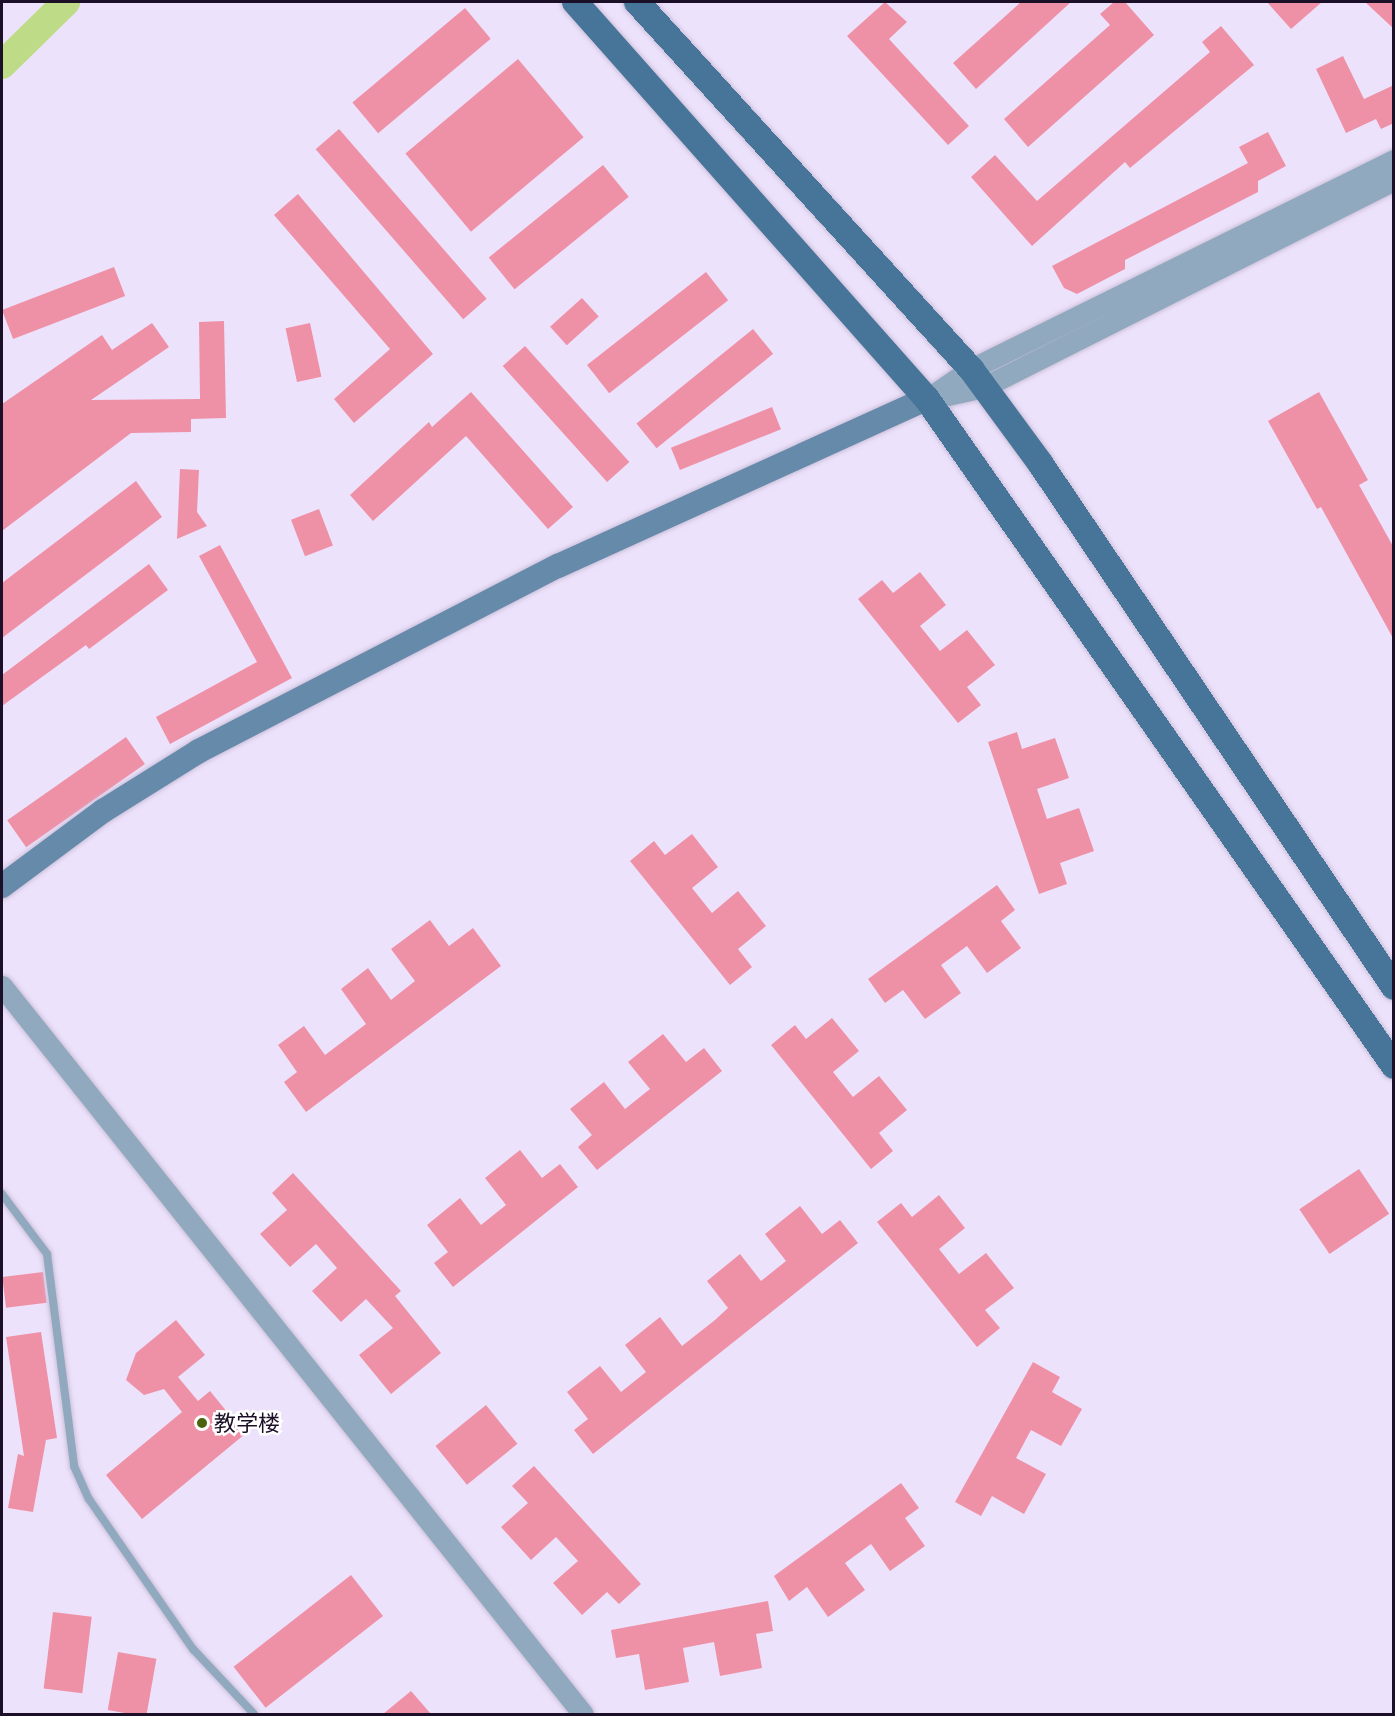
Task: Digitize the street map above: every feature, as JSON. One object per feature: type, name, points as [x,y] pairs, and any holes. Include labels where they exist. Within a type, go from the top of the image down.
[{"type":"main road","points":[[575,2],[927,399],[1394,1066]]},
{"type":"main road","points":[[637,2],[978,378],[1394,987]]},
{"type":"main road","points":[[2,886],[104,811],[199,751],[558,566],[927,399]]},
{"type":"street","points":[[978,378],[1394,160]]},
{"type":"street","points":[[927,399],[978,378],[1394,180]]},
{"type":"street","points":[[2,986],[583,1714]]},
{"type":"lane","points":[[2,1194],[47,1254],[74,1466],[89,1499],[193,1649],[254,1714]]},
{"type":"building","points":[[885,2],[907,22],[889,39],[969,126],[948,145],[847,36]]},
{"type":"building","points":[[1021,2],[1071,2],[976,89],[953,63]]},
{"type":"building","points":[[1114,2],[1125,2],[1154,35],[1028,147],[1004,119],[1110,25],[1100,14]]},
{"type":"building","points":[[1267,2],[1322,2],[1291,29]]},
{"type":"building","points":[[1365,2],[1394,2],[1394,29]]},
{"type":"building","points":[[465,8],[491,39],[378,133],[352,102]]},
{"type":"building","points":[[1221,26],[1254,65],[1130,168],[1125,162],[1032,246],[971,177],[995,155],[1037,201],[1210,52],[1202,42]]},
{"type":"building","points":[[1343,56],[1364,99],[1394,85],[1394,123],[1381,129],[1376,119],[1346,133],[1316,69]]},
{"type":"building","points":[[518,59],[584,137],[471,232],[405,153]]},
{"type":"building","points":[[339,129],[487,299],[463,319],[316,149]]},
{"type":"building","points":[[1268,132],[1286,166],[1258,181],[1258,192],[1125,260],[1125,269],[1077,294],[1064,288],[1052,266],[1248,163],[1239,147]]},
{"type":"building","points":[[603,165],[629,197],[515,289],[489,258]]},
{"type":"building","points":[[298,194],[433,354],[354,423],[334,399],[390,349],[274,215]]},
{"type":"building","points":[[114,267],[125,296],[13,339],[2,310]]},
{"type":"building","points":[[706,272],[728,300],[609,393],[587,365]]},
{"type":"building","points":[[582,298],[599,317],[567,345],[550,327]]},
{"type":"building","points":[[224,321],[226,418],[191,419],[191,432],[131,433],[2,531],[2,404],[102,335],[112,350],[152,323],[169,347],[91,400],[200,399],[199,322]]},
{"type":"building","points":[[310,323],[321,377],[297,382],[286,328]]},
{"type":"building","points":[[753,329],[773,354],[657,448],[636,423]]},
{"type":"building","points":[[525,346],[629,462],[607,482],[503,366]]},
{"type":"building","points":[[471,392],[573,507],[548,529],[466,436],[373,521],[350,495],[429,422],[432,427]]},
{"type":"building","points":[[1319,392],[1368,480],[1359,485],[1394,548],[1394,640],[1321,507],[1317,509],[1268,421]]},
{"type":"building","points":[[772,407],[781,429],[680,470],[671,448]]},
{"type":"building","points":[[180,469],[199,470],[197,512],[207,526],[177,539]]},
{"type":"building","points":[[136,481],[162,517],[2,638],[2,583]]},
{"type":"building","points":[[319,509],[333,545],[305,556],[291,520]]},
{"type":"building","points":[[220,545],[292,678],[170,744],[156,717],[257,662],[199,556]]},
{"type":"building","points":[[149,564],[168,590],[89,649],[86,645],[2,706],[2,675]]},
{"type":"building","points":[[920,572],[946,605],[920,626],[940,651],[967,630],[995,665],[967,687],[981,705],[958,723],[858,599],[882,580],[893,593]]},
{"type":"building","points":[[1017,732],[1022,749],[1055,738],[1069,778],[1037,789],[1047,819],[1079,808],[1094,851],[1060,863],[1067,884],[1039,894],[988,742]]},
{"type":"building","points":[[126,737],[145,764],[26,847],[7,820]]},
{"type":"building","points":[[692,834],[718,867],[692,888],[712,913],[738,891],[766,926],[738,949],[752,967],[730,985],[630,861],[654,841],[665,855]]},
{"type":"building","points":[[997,885],[1015,910],[1001,921],[1021,948],[987,973],[967,946],[941,965],[961,993],[925,1019],[903,990],[885,1003],[868,979]]},
{"type":"building","points":[[430,920],[449,946],[473,928],[501,966],[306,1112],[284,1082],[297,1072],[278,1045],[304,1026],[325,1055],[366,1024],[341,989],[368,968],[391,1000],[415,981],[391,949]]},
{"type":"building","points":[[832,1018],[859,1051],[833,1072],[853,1097],[879,1076],[907,1110],[879,1133],[893,1151],[871,1169],[771,1045],[795,1025],[806,1039]]},
{"type":"building","points":[[663,1034],[686,1062],[704,1048],[722,1071],[597,1170],[578,1147],[592,1135],[570,1109],[604,1082],[625,1109],[650,1089],[628,1062]]},
{"type":"building","points":[[520,1150],[542,1178],[560,1164],[578,1187],[453,1287],[434,1263],[448,1252],[427,1225],[460,1198],[481,1225],[506,1205],[485,1178]]},
{"type":"building","points":[[1359,1169],[1389,1214],[1330,1254],[1299,1209]]},
{"type":"building","points":[[293,1173],[401,1291],[395,1296],[441,1353],[391,1394],[359,1355],[393,1328],[366,1299],[341,1322],[312,1291],[337,1268],[316,1244],[290,1267],[260,1234],[287,1210],[272,1193]]},
{"type":"building","points":[[939,1195],[965,1228],[939,1249],[959,1274],[986,1253],[1014,1288],[985,1310],[1000,1328],[977,1347],[877,1222],[901,1203],[912,1217]]},
{"type":"building","points":[[800,1206],[822,1234],[840,1220],[858,1243],[593,1454],[574,1430],[588,1419],[567,1392],[600,1366],[621,1392],[646,1372],[625,1345],[660,1317],[682,1346],[715,1320],[728,1308],[707,1281],[740,1254],[761,1281],[786,1261],[765,1234]]},
{"type":"building","points":[[43,1272],[47,1303],[6,1308],[2,1277]]},
{"type":"building","name":"教学楼","points":[[176,1320],[205,1355],[178,1377],[198,1401],[210,1391],[245,1434],[142,1519],[106,1475],[182,1412],[164,1389],[144,1395],[126,1380],[136,1353]]},
{"type":"building","points":[[41,1332],[57,1438],[46,1440],[33,1512],[8,1508],[18,1454],[24,1456],[6,1337]]},
{"type":"building","points":[[1033,1362],[1060,1377],[1052,1392],[1082,1409],[1061,1446],[1031,1430],[1016,1458],[1046,1474],[1024,1514],[992,1496],[981,1516],[955,1502]]},
{"type":"building","points":[[486,1405],[517,1444],[467,1485],[435,1446]]},
{"type":"building","points":[[534,1466],[641,1584],[619,1604],[607,1592],[582,1615],[553,1583],[578,1561],[556,1537],[531,1560],[501,1527],[528,1503],[512,1486]]},
{"type":"building","points":[[901,1483],[919,1508],[905,1518],[925,1546],[890,1571],[871,1544],[845,1563],[865,1590],[828,1617],[807,1587],[789,1601],[774,1576]]},
{"type":"building","points":[[351,1575],[383,1616],[266,1708],[234,1667]]},
{"type":"building","points":[[768,1601],[773,1631],[756,1634],[762,1668],[720,1676],[714,1642],[683,1648],[689,1682],[645,1690],[639,1654],[616,1658],[611,1630]]},
{"type":"building","points":[[53,1612],[92,1617],[82,1693],[44,1688]]},
{"type":"building","points":[[118,1652],[156,1659],[147,1714],[108,1710]]},
{"type":"building","points":[[411,1691],[431,1714],[383,1714]]},
{"type":"waterway","points":[[2,65],[66,2]]},
{"type":"place","name":"教学楼","points":[[202,1423]]}]
